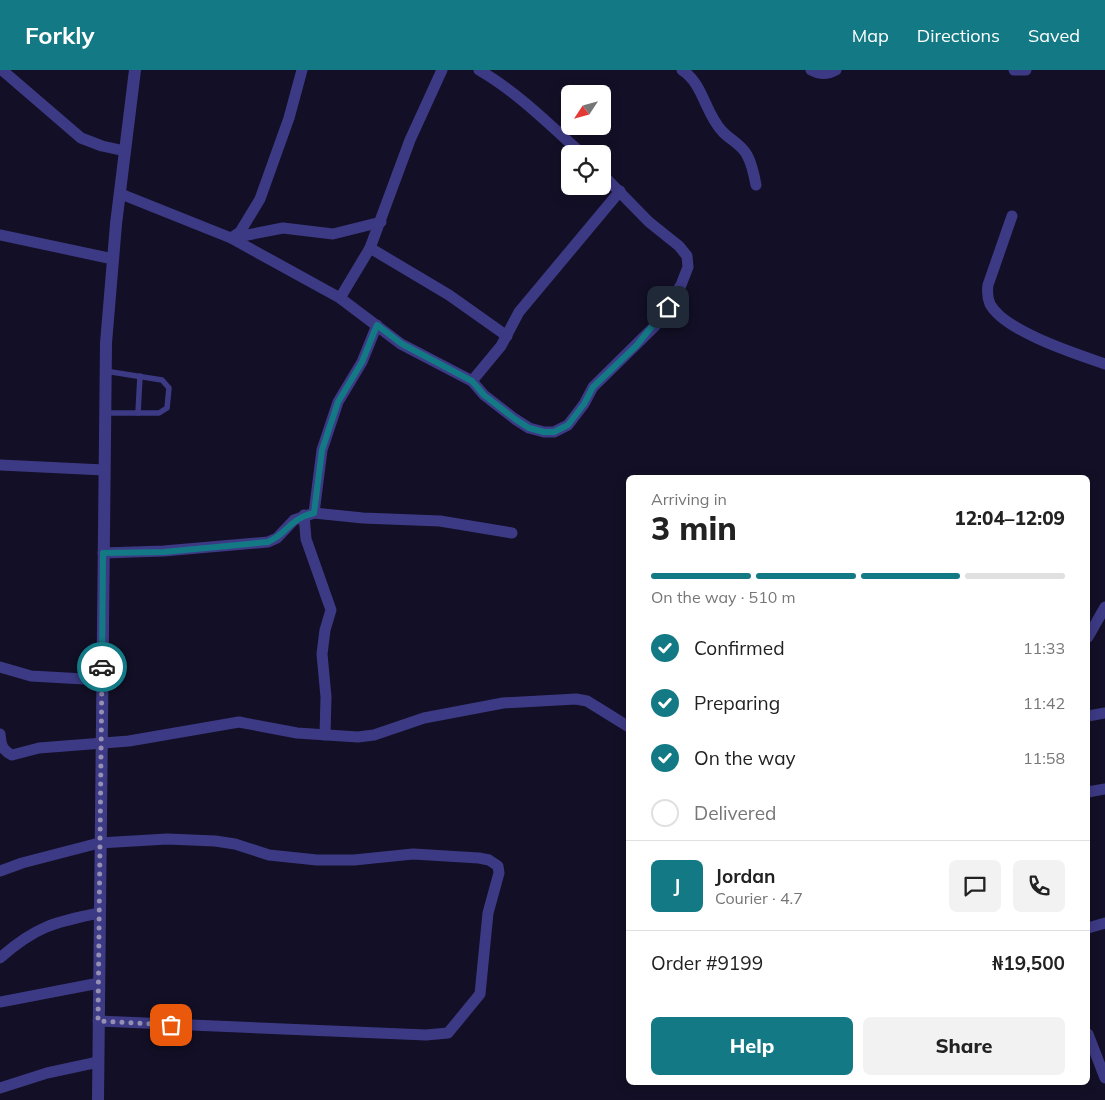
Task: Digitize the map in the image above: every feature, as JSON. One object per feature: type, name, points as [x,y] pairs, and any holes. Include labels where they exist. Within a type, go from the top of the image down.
[{"type":"street","points":[[2,70],[81,138],[102,146],[125,151]]},
{"type":"street","points":[[98,1100],[106,371],[113,259],[135,70]]},
{"type":"street","points":[[231,238],[240,232],[260,199],[289,118],[302,70]]},
{"type":"street","points":[[340,298],[370,248],[410,140],[442,70]]},
{"type":"street","points":[[479,70],[496,80],[534,110],[572,145]]},
{"type":"street","points":[[811,70],[818,74],[830,74],[836,70]]},
{"type":"street","points":[[1014,70],[1026,70]]},
{"type":"street","points":[[686,71],[718,126],[738,143],[746,154],[756,185]]},
{"type":"street","points":[[121,194],[231,238],[340,298],[402,344],[472,381],[484,395],[529,428],[544,432],[554,432],[568,425],[584,404],[593,387],[655,326],[681,285],[688,267],[687,256],[679,246],[649,222],[611,182]]},
{"type":"street","points":[[472,381],[507,336],[519,312],[620,191]]},
{"type":"street","points":[[1012,216],[988,285],[987,297],[991,306],[1012,325],[1066,352],[1105,364]]},
{"type":"street","points":[[231,238],[283,228],[333,234],[381,222]]},
{"type":"street","points":[[0,236],[113,259]]},
{"type":"street","points":[[370,248],[449,295],[507,336]]},
{"type":"street","points":[[325,735],[326,697],[322,654],[325,630],[331,610],[306,539],[309,514],[322,450],[338,402],[362,362],[377,325]]},
{"type":"street","points":[[0,465],[104,470]]},
{"type":"street","points":[[103,553],[164,552],[268,542],[277,538],[294,520],[309,514],[434,520],[512,533]]},
{"type":"street","points":[[1090,633],[1105,607]]},
{"type":"street","points":[[0,667],[31,676],[102,680]]},
{"type":"street","points":[[0,734],[1,745],[5,752],[12,755],[39,748],[101,744],[239,722],[297,733],[358,737],[374,735],[424,718],[503,703],[576,699],[587,701],[626,725]]},
{"type":"street","points":[[1090,716],[1105,713]]},
{"type":"street","points":[[1090,792],[1105,789]]},
{"type":"street","points":[[0,871],[22,863],[100,843],[194,838],[235,844],[269,855],[317,860],[354,860],[413,854],[479,858],[489,860],[498,866],[499,873],[488,913],[480,994],[448,1033],[426,1036],[98,1021]]},
{"type":"street","points":[[0,958],[22,939],[38,929],[60,921],[99,913]]},
{"type":"street","points":[[1090,927],[1105,923]]},
{"type":"street","points":[[0,1002],[99,983]]},
{"type":"street","points":[[1090,1039],[1105,1078]]},
{"type":"street","points":[[0,1088],[47,1073],[98,1062]]},
{"type":"lane","points":[[105,413],[163,411],[167,408],[169,388],[162,380],[106,371]]},
{"type":"lane","points":[[138,413],[140,376]]},
{"type":"way so far","points":[[102,667],[98,1021],[171,1025]]},
{"type":"route","points":[[102,667],[103,553],[134,554],[252,545],[268,542],[277,538],[294,520],[314,513],[322,450],[338,402],[362,362],[377,325],[402,344],[439,366],[472,381],[484,395],[529,428],[544,432],[554,432],[568,425],[584,404],[593,387],[655,326],[668,307]]}]
